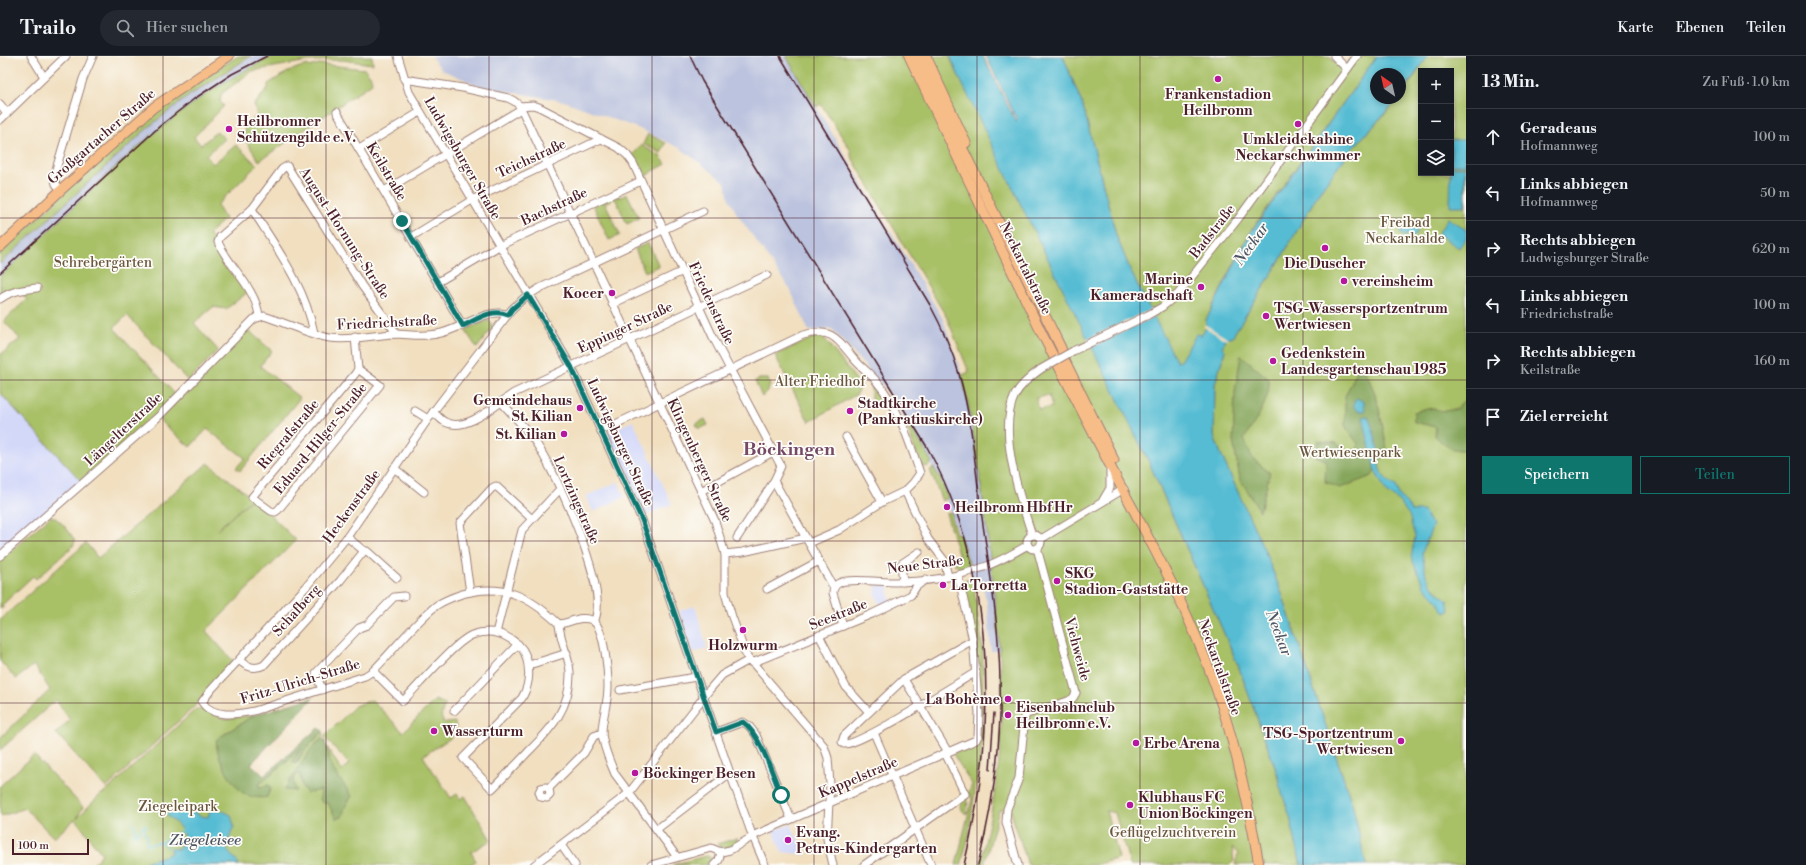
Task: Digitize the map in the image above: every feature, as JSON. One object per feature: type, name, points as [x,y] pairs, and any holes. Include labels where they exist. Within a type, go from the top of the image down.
[{"type":"main road","name":"Großgartacher Straße","points":[[0,247],[154,107],[229,56]]},
{"type":"main road","points":[[903,56],[918,76]]},
{"type":"main road","name":"Neckartalstraße","points":[[909,56],[1058,365],[1124,489],[1181,604],[1215,685],[1232,740],[1255,837],[1259,865]]},
{"type":"main road","name":"Neckartalstraße","points":[[918,56],[951,127],[981,184],[1061,348],[1065,361],[1124,480],[1124,489]]},
{"type":"main road","name":"Neckartalstraße","points":[[926,56],[959,127],[981,184]]},
{"type":"street","points":[[31,56],[44,77]]},
{"type":"street","points":[[0,120],[66,56]]},
{"type":"street","points":[[61,190],[56,184],[54,176],[83,79],[93,56]]},
{"type":"street","name":"Ludwigsburger Straße","points":[[393,56],[409,92],[420,112],[571,366],[642,520],[666,585],[696,677],[730,773],[765,865]]},
{"type":"street","name":"Ludwigsburger Straße","points":[[398,56],[404,79]]},
{"type":"street","points":[[1334,56],[1347,69]]},
{"type":"street","name":"Badstraße","points":[[1032,535],[1015,472],[1008,426],[1012,403],[1016,394],[1023,384],[1041,369],[1158,310],[1183,289],[1238,219],[1357,56]]},
{"type":"street","points":[[404,79],[468,89],[508,98],[514,100],[520,108]]},
{"type":"street","points":[[0,104],[7,113]]},
{"type":"street","points":[[384,191],[520,108],[533,105],[539,107],[601,139]]},
{"type":"street","name":"Klingenberger Straße","points":[[520,108],[715,521],[724,554],[725,592],[733,621],[751,662],[824,746],[830,769],[827,839],[833,865]]},
{"type":"street","name":"Keilstraße","points":[[337,112],[463,326]]},
{"type":"street","points":[[359,149],[420,112]]},
{"type":"street","name":"Friedenstraße","points":[[601,139],[622,151],[633,163],[699,307],[730,370],[781,466],[774,481]]},
{"type":"street","name":"Teichstraße","points":[[411,237],[472,200],[601,139]]},
{"type":"street","name":"August-Hornung-Straße","points":[[252,209],[282,169],[287,166],[362,286],[394,330],[394,334]]},
{"type":"street","name":"Bachstraße","points":[[438,282],[499,246],[641,181]]},
{"type":"street","points":[[259,316],[253,299],[232,268],[218,242],[220,238],[252,209],[300,288],[311,317],[314,333]]},
{"type":"street","points":[[508,315],[512,309],[528,295],[703,211]]},
{"type":"street","points":[[612,304],[683,271]]},
{"type":"street","name":"Eppinger Straße","points":[[433,412],[445,422],[455,425],[465,424],[514,394],[768,275]]},
{"type":"street","points":[[0,299],[7,294],[18,290],[37,288]]},
{"type":"street","name":"Friedrichstraße","points":[[259,316],[271,318],[330,338],[394,334],[436,334],[463,326],[494,312],[501,312],[508,315]]},
{"type":"street","name":"Heckenstraße","points":[[202,702],[210,691],[240,661],[309,584],[347,537],[433,412],[508,315]]},
{"type":"street","name":"Längelterstraße","points":[[0,556],[158,417],[248,323],[259,316]]},
{"type":"street","points":[[601,431],[803,335],[812,333],[827,333],[835,336],[856,361],[877,381],[893,405],[899,416],[920,473],[916,480],[905,491],[882,502],[839,530],[807,540],[724,554]]},
{"type":"street","name":"Eduard-Hilger-Straße","points":[[271,511],[275,512],[278,510],[380,384],[358,369],[355,337]]},
{"type":"street","name":"Riegrafstraße","points":[[271,511],[252,498],[358,369]]},
{"type":"street","name":"Lortzingstraße","points":[[500,402],[536,443],[577,526],[592,575],[598,607],[594,622]]},
{"type":"street","points":[[415,410],[428,419]]},
{"type":"street","points":[[846,437],[882,502]]},
{"type":"street","points":[[701,491],[773,452]]},
{"type":"street","points":[[1102,502],[1110,488],[1111,481],[1109,462]]},
{"type":"street","points":[[394,468],[424,492]]},
{"type":"street","points":[[737,538],[774,481],[834,588],[833,593],[843,626]]},
{"type":"street","points":[[470,592],[460,523],[492,488],[496,486],[532,519]]},
{"type":"street","points":[[496,634],[522,530],[560,489]]},
{"type":"street","points":[[1041,539],[1124,489]]},
{"type":"street","points":[[905,491],[928,539],[944,560],[948,576]]},
{"type":"street","points":[[1032,535],[1038,535],[1041,539],[1041,544],[1037,548],[1032,548],[1028,545],[1027,540],[1032,535]]},
{"type":"street","points":[[347,537],[364,551],[367,551],[397,578]]},
{"type":"street","name":"Neue Straße","points":[[834,588],[842,582],[903,582],[958,575],[979,569],[1005,558],[1028,545]]},
{"type":"street","name":"Viehweide","points":[[1018,865],[1006,822],[1007,809],[1019,778],[1025,716],[1027,714],[1068,701],[1073,698],[1076,693],[1037,548]]},
{"type":"street","name":"Schafberg","points":[[240,661],[246,666],[258,668],[264,665],[364,551]]},
{"type":"street","points":[[903,582],[901,564],[919,552]]},
{"type":"street","points":[[767,589],[818,561]]},
{"type":"street","points":[[958,575],[965,612],[973,640],[976,672],[874,733],[849,745],[842,742],[844,736],[904,679],[973,640]]},
{"type":"street","name":"Seestraße","points":[[534,865],[629,793],[703,697],[722,675],[843,626],[911,595],[916,587],[926,579]]},
{"type":"street","name":"Fritz-Ulrich-Straße","points":[[202,702],[205,706],[224,715],[236,715],[254,711],[365,676],[373,671],[438,605],[449,598],[470,592],[488,589],[514,593],[533,603],[559,624]]},
{"type":"street","points":[[322,690],[316,673],[359,628],[367,625],[394,597],[404,596]]},
{"type":"street","points":[[373,671],[403,701],[460,644],[471,636],[482,633],[496,634],[507,637],[518,644],[524,651],[529,665],[528,683],[522,698],[463,758],[492,789],[546,734],[561,714],[567,700],[570,671],[567,653],[560,635],[559,624],[581,618],[594,622],[600,632],[604,648],[608,687],[602,734],[608,759],[615,774],[677,857]]},
{"type":"street","points":[[820,635],[846,686],[869,712]]},
{"type":"street","points":[[454,710],[518,644]]},
{"type":"street","points":[[529,665],[567,653]]},
{"type":"street","name":"Kappelstraße","points":[[721,852],[734,849],[753,836],[893,777],[973,741],[978,736],[976,672]]},
{"type":"street","points":[[620,690],[696,677]]},
{"type":"street","points":[[864,865],[916,830],[965,794],[947,752],[904,679]]},
{"type":"street","points":[[716,732],[743,722],[749,726],[756,736],[791,819]]},
{"type":"street","points":[[874,733],[932,865]]},
{"type":"street","points":[[549,788],[584,753],[594,736],[602,734]]},
{"type":"street","points":[[657,829],[730,773]]},
{"type":"street","points":[[561,845],[575,865]]},
{"type":"street","points":[[651,865],[711,848],[721,852],[719,860],[714,865]]},
{"type":"shaded area","points":[[253,56],[270,56],[195,102],[157,131],[0,276],[0,264],[151,125],[190,95]]},
{"type":"shaded area","points":[[431,56],[786,56],[943,319],[962,375],[969,407],[985,512],[1000,651],[991,651],[987,602],[980,578],[973,578],[939,479],[900,411],[887,391],[832,329],[809,331],[790,289],[737,214],[729,199],[725,182],[680,148],[640,129],[564,101],[482,87],[442,70]]},
{"type":"shaded area","points":[[0,393],[82,482],[0,553]]},
{"type":"shaded area","points":[[633,421],[672,504],[645,516],[606,433]]},
{"type":"shaded area","points":[[618,482],[625,497],[593,512],[586,496]]},
{"type":"shaded area","points":[[889,584],[889,596],[891,601],[881,606],[875,594],[876,585]]},
{"type":"shaded area","points":[[695,606],[707,648],[693,653],[679,611]]},
{"type":"shaded area","name":"Evang. Petrus-Kindergarten","points":[[791,824],[807,855],[782,852],[773,831]]},
{"type":"green space","points":[[238,56],[251,56],[190,95],[151,125],[0,264],[0,254],[126,134],[161,105]]},
{"type":"green space","name":"Schrebergärten","points":[[274,56],[372,56],[373,64],[342,60],[308,61],[252,71],[221,94],[220,102],[224,106],[194,137],[201,145],[217,131],[225,139],[206,155],[213,164],[236,145],[257,165],[217,205],[225,219],[209,233],[230,269],[248,292],[226,309],[213,307],[194,323],[218,350],[188,381],[127,315],[114,328],[175,394],[156,415],[82,482],[0,393],[0,355],[20,339],[4,321],[27,299],[18,290],[0,299],[0,276],[96,185],[163,126],[198,100],[235,76]]},
{"type":"green space","name":"Geflügelzuchtverein","points":[[786,56],[949,56],[1148,460],[1238,665],[1280,781],[1301,865],[1235,865],[1238,854],[1232,847],[1234,861],[1230,865],[1130,865],[1115,813],[1106,811],[1119,858],[1095,865],[1028,865],[1010,809],[999,810],[984,865],[980,865],[991,813],[999,761],[1002,710],[996,608],[975,443],[962,375],[969,372],[947,318],[851,156],[851,151],[821,104],[816,107]],"holes":[[[1049,395],[1052,407],[1039,410],[1036,398]]]},
{"type":"green space","points":[[1063,56],[1329,56],[1341,69],[1352,56],[1377,56],[1250,232],[1206,320],[1206,328],[1201,336],[1198,334],[1180,361],[1177,363],[1131,272],[1116,235],[1083,106]]},
{"type":"green space","points":[[1428,56],[1466,56],[1466,865],[1366,865],[1353,807],[1282,594],[1264,549],[1214,436],[1215,384],[1225,350],[1221,347],[1226,340],[1232,337],[1279,262],[1319,192],[1351,150],[1394,104],[1406,104],[1406,89],[1418,71],[1418,176],[1454,176],[1454,68],[1420,68]]},
{"type":"green space","points":[[319,64],[365,69],[371,77],[372,83],[259,161],[243,136],[245,127],[257,115],[254,105],[268,88],[268,84],[297,68]]},
{"type":"green space","points":[[648,134],[666,143],[661,153],[643,144]]},
{"type":"green space","points":[[641,145],[660,156],[666,164],[643,177],[632,156]]},
{"type":"green space","points":[[618,194],[619,198],[627,194],[639,218],[627,224],[615,198],[607,202],[606,199]]},
{"type":"green space","points":[[604,200],[620,235],[609,240],[593,205]]},
{"type":"green space","points":[[648,243],[659,266],[645,272],[635,249]]},
{"type":"green space","points":[[489,320],[493,327],[477,348],[465,330]]},
{"type":"green space","points":[[247,329],[272,351],[260,366],[300,398],[240,471],[236,468],[245,458],[207,429],[190,447],[160,421],[161,418]]},
{"type":"green space","name":"Alter Friedhof","points":[[820,336],[824,338],[861,386],[857,394],[809,422],[775,355]]},
{"type":"green space","points":[[1241,355],[1269,379],[1269,387],[1265,403],[1244,439],[1253,459],[1270,473],[1260,511],[1240,479],[1233,441],[1235,391]]},
{"type":"green space","points":[[1357,371],[1365,371],[1373,389],[1379,409],[1387,449],[1372,476],[1340,488],[1325,482],[1326,460],[1316,457],[1318,441],[1337,443],[1348,456],[1357,456],[1358,444],[1345,426],[1345,396]]},
{"type":"green space","points":[[759,379],[768,379],[770,384],[768,391],[762,397],[755,381]]},
{"type":"green space","points":[[874,384],[886,402],[871,406],[871,386]]},
{"type":"green space","points":[[1466,400],[1466,450],[1453,449],[1442,443],[1435,436],[1436,427],[1414,422],[1414,412],[1427,408],[1444,411],[1457,409],[1461,403]]},
{"type":"green space","points":[[905,417],[932,462],[927,467],[921,466],[905,422]]},
{"type":"green space","points":[[705,419],[708,425],[699,429],[696,424]]},
{"type":"green space","points":[[208,463],[252,498],[217,530],[253,498],[296,540],[206,631],[233,661],[195,706],[106,788],[56,733],[70,720],[56,700],[0,750],[0,738],[50,690],[34,665],[16,679],[0,661],[0,620],[86,543],[98,558]]},
{"type":"green space","points":[[934,468],[941,480],[948,498],[942,501],[930,470]]},
{"type":"green space","points":[[951,512],[956,534],[959,533],[970,566],[962,569],[954,564],[960,560],[946,513]]},
{"type":"green space","points":[[51,516],[61,523],[70,534],[75,541],[73,546],[36,579],[33,576],[2,605],[4,607],[0,609],[0,560]]},
{"type":"green space","points":[[973,578],[983,652],[982,744],[968,839],[961,865],[956,865],[972,799],[968,792],[972,784],[953,754],[979,741],[981,703],[962,582]]},
{"type":"green space","points":[[314,697],[251,764],[264,776],[318,728],[323,731],[303,752],[296,764],[292,761],[302,748],[259,784],[259,787],[269,785],[271,788],[267,797],[262,798],[248,796],[243,793],[224,768],[218,752],[217,739],[254,715]]},
{"type":"green space","name":"Ziegeleipark","points":[[372,700],[403,732],[435,700],[446,704],[442,713],[443,722],[455,722],[456,728],[452,737],[423,756],[451,798],[457,794],[460,799],[465,796],[491,840],[471,852],[476,861],[469,865],[92,865],[102,854],[75,819],[54,838],[25,808],[2,816],[0,813],[0,786],[34,755],[83,807],[77,818],[101,794],[103,794],[196,709],[205,710],[225,719],[254,715],[217,739],[220,758],[238,787],[262,787],[259,786],[259,784],[303,747],[292,761],[296,764],[303,752],[323,731],[322,739],[342,771],[349,763],[324,737],[355,706]]},
{"type":"green space","points":[[322,739],[325,741],[332,768],[352,796],[345,807],[342,817],[336,819],[328,803],[322,803],[320,798],[321,790],[307,793],[302,787],[300,775],[298,774],[294,779],[296,791],[284,790],[313,746]]},
{"type":"green space","points":[[965,797],[968,802],[966,814],[961,808]]},
{"type":"green space","points":[[737,838],[738,844],[730,847],[725,848],[717,844]]},
{"type":"green space","points":[[706,856],[710,857],[711,859],[706,865],[672,865]]},
{"type":"water","name":"Neckar","points":[[950,56],[983,56],[1016,122],[1017,120],[986,56],[1063,56],[1083,106],[1116,235],[1131,272],[1177,362],[1180,361],[1197,333],[1201,335],[1206,328],[1206,320],[1251,232],[1377,56],[1428,56],[1420,68],[1418,68],[1418,70],[1406,87],[1406,68],[1370,68],[1370,104],[1393,104],[1351,150],[1319,192],[1279,262],[1232,337],[1226,340],[1222,347],[1225,350],[1215,384],[1214,436],[1264,549],[1282,594],[1353,807],[1366,865],[1301,865],[1290,817],[1279,784],[1280,781],[1238,665],[1148,460]]},
{"type":"water","points":[[1454,140],[1465,140],[1465,165],[1454,165]]},
{"type":"water","points":[[1454,167],[1465,167],[1465,206],[1450,206],[1451,176],[1454,176]]},
{"type":"water","points":[[1448,218],[1466,230],[1466,238],[1459,248],[1438,234]]},
{"type":"water","points":[[1410,225],[1418,230],[1413,238],[1407,234],[1405,237],[1400,233],[1404,228],[1407,230]]},
{"type":"water","points":[[1357,398],[1364,402],[1365,411],[1358,411],[1354,407],[1354,402]]},
{"type":"water","points":[[1368,416],[1376,440],[1379,466],[1384,477],[1396,486],[1399,495],[1412,511],[1423,511],[1433,525],[1422,553],[1426,575],[1432,586],[1447,600],[1450,611],[1446,612],[1442,610],[1437,600],[1424,586],[1411,557],[1415,537],[1409,515],[1397,499],[1387,493],[1375,471],[1363,417]]},
{"type":"water","name":"Ziegeleisee","points":[[185,806],[200,816],[208,817],[210,810],[223,811],[231,815],[234,826],[226,847],[228,852],[239,865],[143,865],[148,861],[170,854],[171,849],[179,849],[182,843],[183,834],[178,825],[166,815],[172,810]]},
{"type":"pier","points":[[1152,309],[1155,316],[1090,348],[1086,340]]},
{"type":"pier","points":[[1204,324],[1230,340],[1226,340],[1204,327]]},
{"type":"waterway","points":[[133,823],[135,827],[135,836],[143,826],[146,825],[144,833],[147,835],[147,845],[161,842],[171,849]]},
{"type":"waterway","points":[[161,842],[182,831]]},
{"type":"railway","points":[[0,273],[160,126],[194,99],[232,74],[267,56]]},
{"type":"railway","points":[[690,56],[702,81],[927,447],[950,496],[967,546],[978,599],[984,652],[986,706],[982,759],[975,813],[964,865]]},
{"type":"railway","points":[[780,56],[930,305],[950,347],[963,391],[973,442],[993,595],[998,637],[1000,680],[1000,727],[998,750],[988,820],[978,865]]},
{"type":"railway","points":[[990,770],[994,713]]},
{"type":"place","name":"Frankenstadion Heilbronn","points":[[1218,79]]},
{"type":"place","name":"Umkleidekabine Neckarschwimmer","points":[[1298,124]]},
{"type":"place","name":"Heilbronner Schützengilde e.V.","points":[[229,129]]},
{"type":"place","name":"Die Duscher","points":[[1325,248]]},
{"type":"place","name":"vereinsheim","points":[[1344,281]]},
{"type":"place","name":"Marine Kameradschaft","points":[[1201,287]]},
{"type":"place","name":"Kocer","points":[[612,293]]},
{"type":"place","name":"TSG-Wassersportzentrum Wertwiesen","points":[[1266,316]]},
{"type":"place","name":"Gedenkstein Landesgartenschau 1985","points":[[1273,361]]},
{"type":"place","name":"Gemeindehaus St. Kilian","points":[[580,408]]},
{"type":"place","name":"Stadtkirche (Pankratiuskirche)","points":[[850,411]]},
{"type":"place","name":"St. Kilian","points":[[564,434]]},
{"type":"place","name":"Heilbronn Hbf Hr","points":[[947,507]]},
{"type":"place","name":"SKG Stadion-Gaststätte","points":[[1057,581]]},
{"type":"place","name":"La Torretta","points":[[943,585]]},
{"type":"place","name":"Holzwurm","points":[[743,630]]},
{"type":"place","name":"La Bohème","points":[[1008,699]]},
{"type":"place","name":"Eisenbahnclub Heilbronn e.V.","points":[[1008,715]]},
{"type":"place","name":"Wasserturm","points":[[434,731]]},
{"type":"place","name":"TSG-Sportzentrum Wertwiesen","points":[[1401,741]]},
{"type":"place","name":"Erbe Arena","points":[[1136,743]]},
{"type":"place","name":"Böckinger Besen","points":[[635,773]]},
{"type":"place","name":"Klubhaus FC Union Böckingen","points":[[1130,805]]},
{"type":"place","name":"Evang. Petrus-Kindergarten","points":[[788,840]]},
{"type":"district","name":"Böckingen","points":[[789,449]]},
{"type":"route","points":[[402,221],[463,326],[494,312],[501,312],[508,315],[512,309],[528,295],[571,366],[642,520],[666,585],[697,682],[716,732],[743,722],[749,726],[756,736],[781,795]]},
{"type":"park label","name":"Freibad Neckarhalde","points":[[1405,230]]},
{"type":"park label","name":"Wertwiesenpark","points":[[1350,452]]}]
